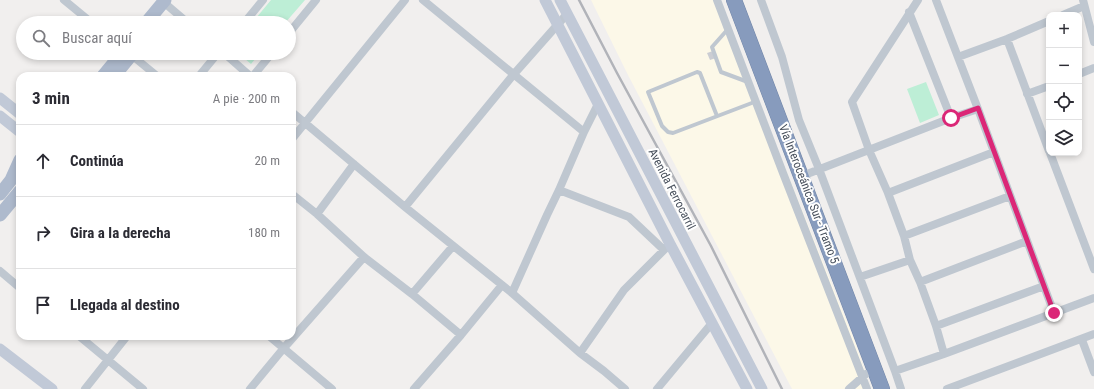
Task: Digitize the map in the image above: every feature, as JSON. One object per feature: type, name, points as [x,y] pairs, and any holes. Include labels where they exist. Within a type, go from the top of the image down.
[{"type":"highway","name":"Vía Interoceánica Sur - Tramo 5","points":[[734,0],[802,176],[868,372],[882,389]]},
{"type":"main road","points":[[545,0],[598,104],[667,247],[712,323],[742,387]]},
{"type":"main road","name":"Avenida Ferrocarril","points":[[560,0],[762,389]]},
{"type":"main road","points":[[153,16],[166,2]]},
{"type":"main road","points":[[159,16],[166,2]]},
{"type":"main road","points":[[108,72],[122,60]]},
{"type":"main road","points":[[117,72],[125,60]]},
{"type":"main road","points":[[0,98],[16,111]]},
{"type":"main road","points":[[0,116],[16,129]]},
{"type":"main road","points":[[0,194],[12,180],[16,170]]},
{"type":"main road","points":[[0,215],[16,196]]},
{"type":"main road","points":[[0,349],[52,389]]},
{"type":"street","points":[[64,0],[83,16]]},
{"type":"street","points":[[250,16],[263,0]]},
{"type":"street","points":[[296,24],[316,0]]},
{"type":"street","points":[[296,134],[405,0]]},
{"type":"street","points":[[423,0],[584,132]]},
{"type":"street","points":[[717,0],[750,83],[783,173],[868,372],[868,389]]},
{"type":"street","points":[[761,0],[782,57],[799,120],[860,277],[901,389]]},
{"type":"street","points":[[918,0],[852,102],[869,150],[888,193],[904,236],[910,260],[920,282],[936,326],[944,354]]},
{"type":"street","points":[[936,0],[978,108],[1054,313]]},
{"type":"street","points":[[166,2],[181,16]]},
{"type":"street","points":[[1068,12],[1083,3],[1094,42]]},
{"type":"street","points":[[909,12],[951,118]]},
{"type":"street","points":[[405,207],[514,74],[567,14]]},
{"type":"street","points":[[958,57],[1007,39],[1046,22]]},
{"type":"street","points":[[1007,39],[1046,144]]},
{"type":"street","points":[[137,60],[152,72]]},
{"type":"street","points":[[202,72],[212,60]]},
{"type":"street","points":[[232,60],[246,72]]},
{"type":"street","points":[[255,72],[266,60]]},
{"type":"street","points":[[1082,73],[1094,68]]},
{"type":"street","points":[[1027,94],[1046,87]]},
{"type":"street","points":[[512,293],[598,104]]},
{"type":"street","points":[[802,176],[978,108]]},
{"type":"street","points":[[296,115],[405,207],[512,293],[580,353],[604,370],[625,389]]},
{"type":"street","points":[[888,193],[994,152]]},
{"type":"street","points":[[1051,156],[1094,269]]},
{"type":"street","points":[[317,214],[354,164]]},
{"type":"street","points":[[560,190],[629,217],[667,247],[624,290],[580,353]]},
{"type":"street","points":[[904,236],[1010,196]]},
{"type":"street","points":[[296,197],[317,214],[364,257],[412,294],[461,335]]},
{"type":"street","points":[[920,282],[1027,241]]},
{"type":"street","points":[[412,294],[453,246]]},
{"type":"street","points":[[296,334],[364,257]]},
{"type":"street","points":[[860,277],[910,260]]},
{"type":"street","points":[[0,271],[16,285]]},
{"type":"street","points":[[414,389],[502,285]]},
{"type":"street","points":[[936,326],[1044,286]]},
{"type":"street","points":[[895,371],[1094,298]]},
{"type":"street","points":[[657,389],[712,323]]},
{"type":"street","points":[[947,389],[960,387],[1094,334]]},
{"type":"street","points":[[84,340],[143,389]]},
{"type":"street","points":[[85,389],[124,340]]},
{"type":"street","points":[[273,340],[332,389]]},
{"type":"street","points":[[250,389],[291,340]]},
{"type":"street","points":[[1082,340],[1094,372]]},
{"type":"street","points":[[849,389],[868,372]]},
{"type":"lane","points":[[728,28],[712,47],[721,72],[750,83]]},
{"type":"lane","points":[[717,116],[700,73],[697,72],[648,92],[662,126],[668,132],[673,133],[757,102]]},
{"type":"shaded area","points":[[591,0],[718,0],[855,342],[871,389],[792,389],[628,75]]},
{"type":"green space","points":[[271,0],[305,0],[291,16],[258,16]]},
{"type":"green space","points":[[246,60],[254,60],[251,64]]},
{"type":"green space","points":[[926,82],[939,115],[920,123],[907,89]]},
{"type":"building","points":[[713,51],[716,58],[710,60],[707,53]]},
{"type":"railway","points":[[579,0],[711,246],[782,389]]},
{"type":"route","points":[[951,118],[978,108],[1054,313]]}]
